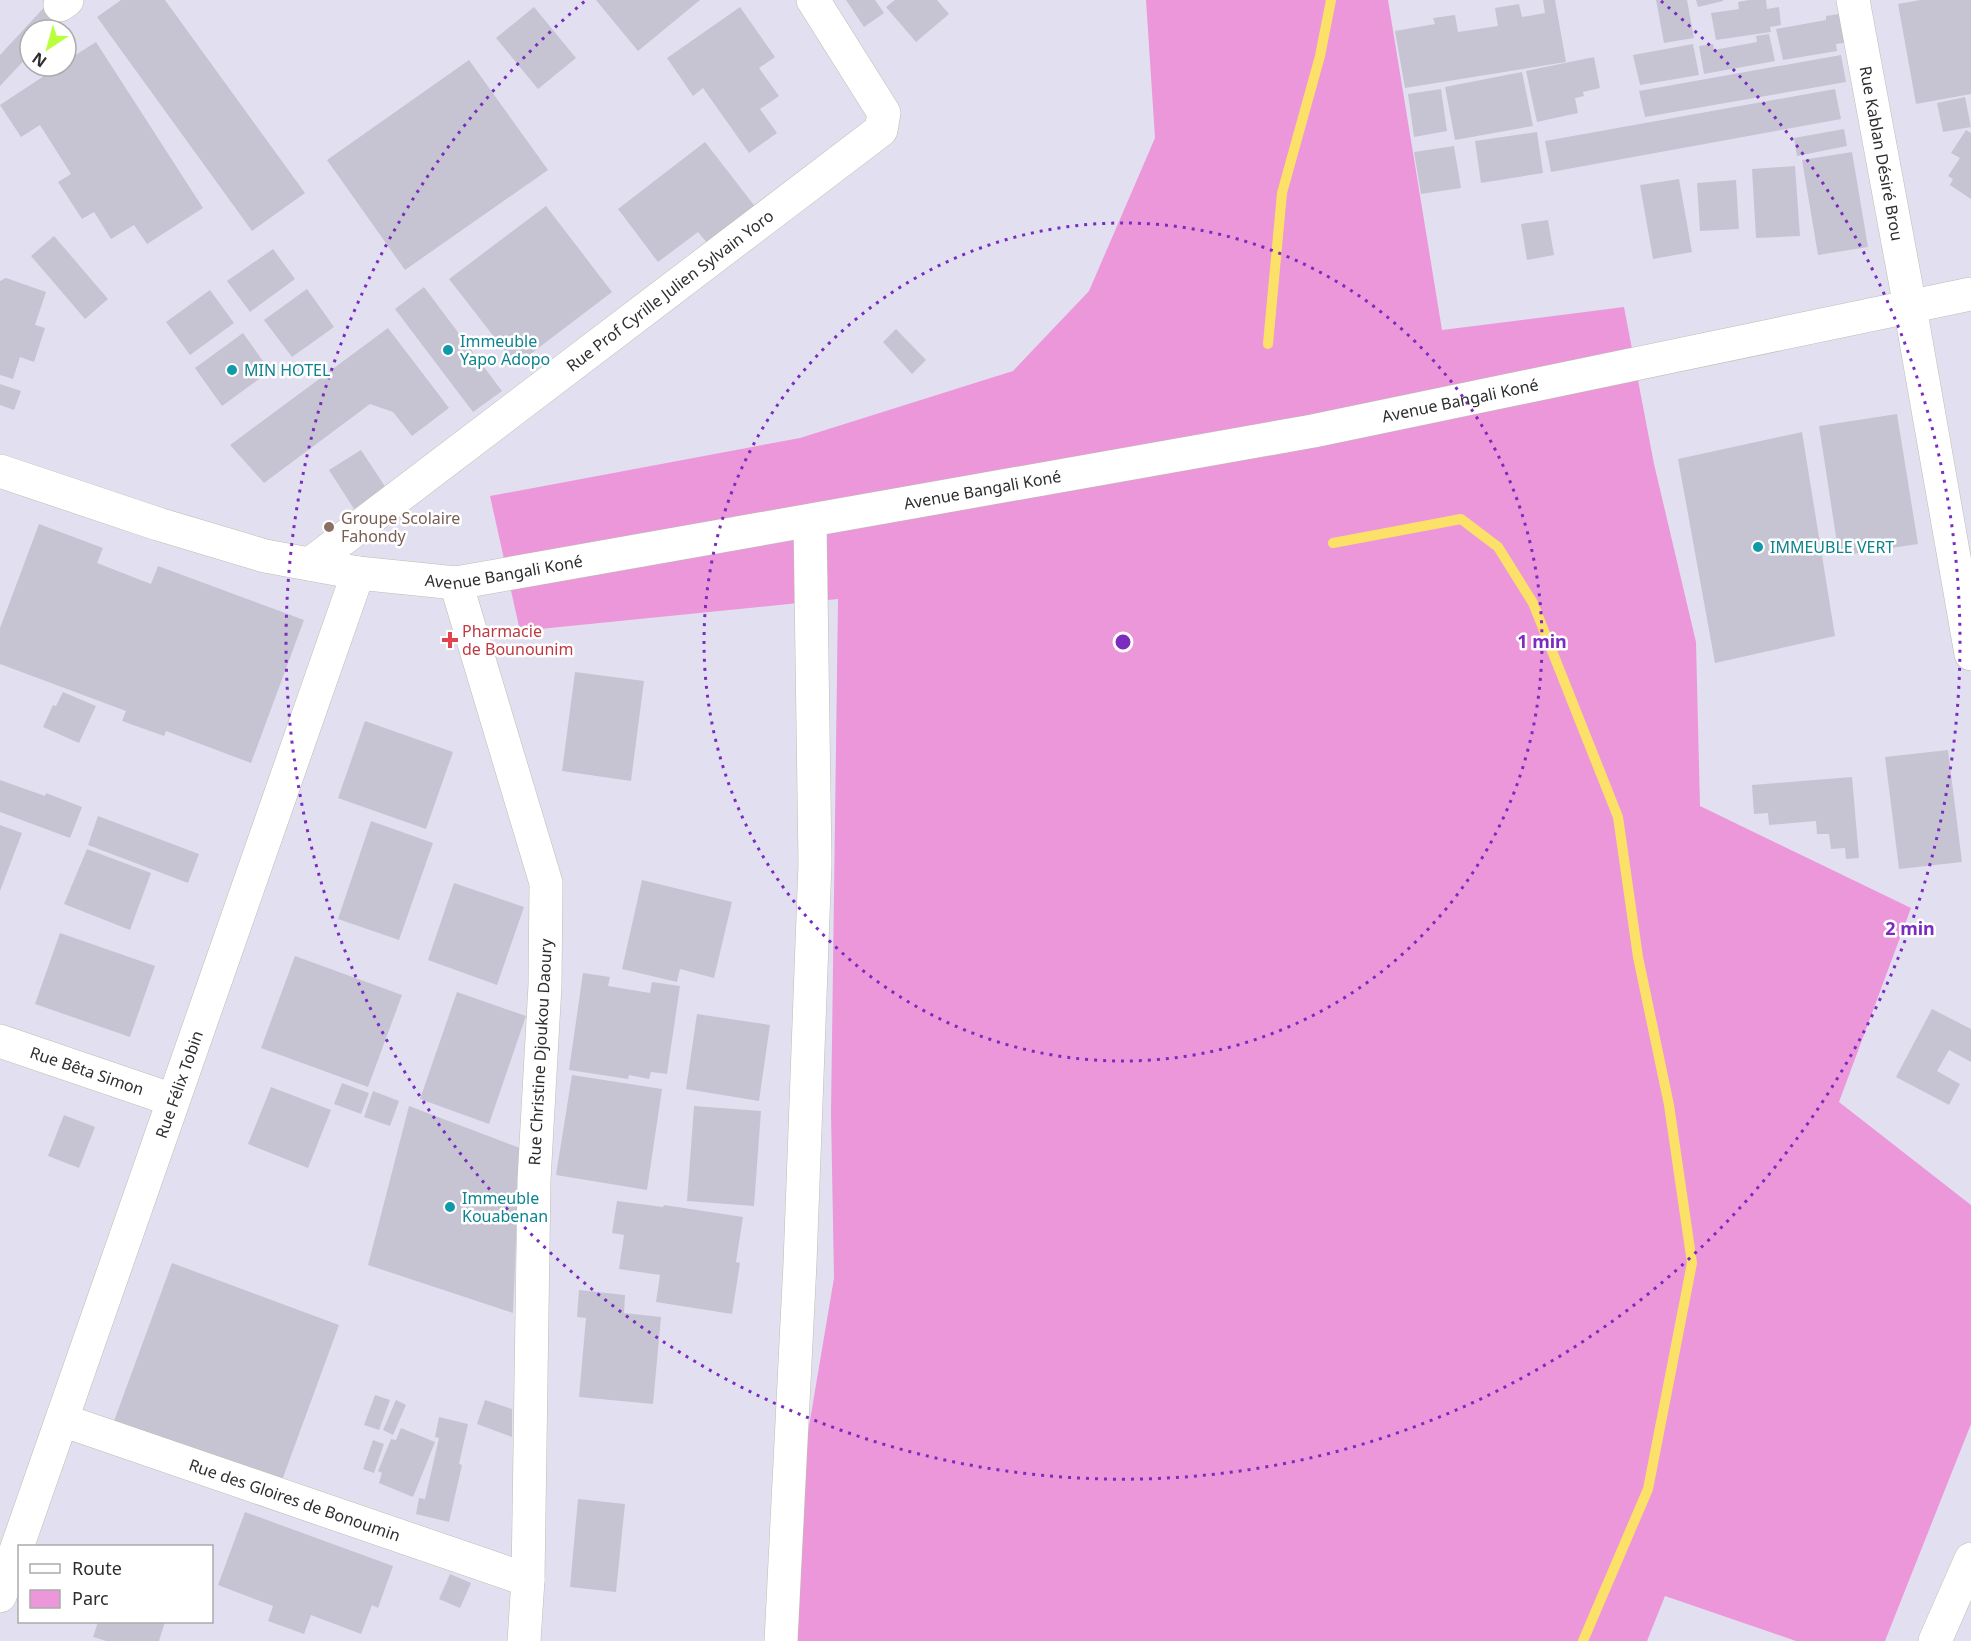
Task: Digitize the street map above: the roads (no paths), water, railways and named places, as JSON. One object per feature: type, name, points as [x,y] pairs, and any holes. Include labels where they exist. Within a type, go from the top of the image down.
[{"type":"street","name":"Rue Prof Cyrille Julien Sylvain Yoro","points":[[310,564],[881,130],[884,114],[813,0]]},
{"type":"street","name":"Rue Kablan Désiré Brou","points":[[1853,0],[1971,654]]},
{"type":"street","name":"Avenue Bangali Koné","points":[[0,471],[265,556],[358,573],[456,584],[1313,431],[1971,294]]},
{"type":"street","points":[[781,1641],[800,1263],[815,863],[810,521]]},
{"type":"street","name":"Rue Félix Tobin","points":[[1,1587],[62,1420],[358,573]]},
{"type":"street","name":"Rue Christine Djoukou Daoury","points":[[456,584],[546,883],[545,985],[534,1180],[528,1580],[524,1641]]},
{"type":"street","name":"Rue Bêta Simon","points":[[0,1041],[173,1100]]},
{"type":"street","name":"Rue des Gloires de Bonoumin","points":[[62,1420],[528,1580]]},
{"type":"street","points":[[1935,1641],[1971,1559]]},
{"type":"waterway","points":[[1268,344],[1282,193],[1320,56],[1331,0]]},
{"type":"waterway","points":[[1333,543],[1461,519],[1498,547],[1533,603],[1618,817],[1638,957],[1669,1105],[1692,1263],[1648,1489],[1583,1641]]},
{"type":"place","name":"Immeuble Yapo Adopo","points":[[448,350]]},
{"type":"place","name":"MIN HOTEL","points":[[232,370]]},
{"type":"place","name":"Groupe Scolaire Fahondy","points":[[329,527]]},
{"type":"place","name":"IMMEUBLE VERT","points":[[1758,547]]},
{"type":"place","name":"Pharmacie de Bounounim","points":[[450,640]]},
{"type":"place","name":"Immeuble Kouabenan","points":[[450,1207]]}]
